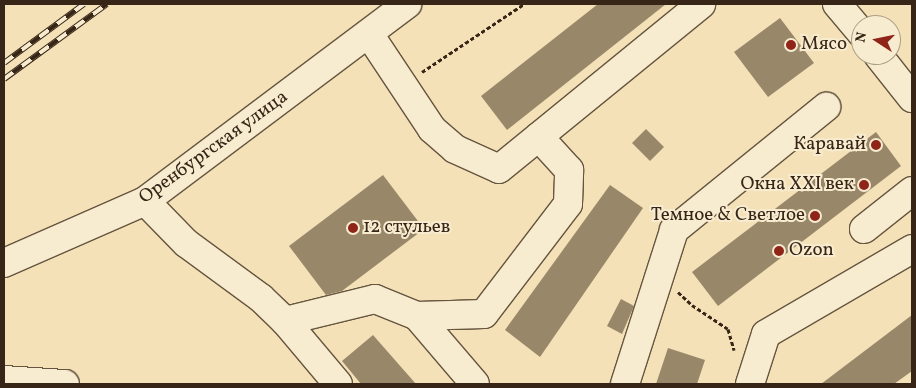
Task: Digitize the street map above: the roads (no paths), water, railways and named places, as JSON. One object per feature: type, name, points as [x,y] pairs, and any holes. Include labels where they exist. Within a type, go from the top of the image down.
[{"type":"street","name":"Оренбургская улица","points":[[4,263],[145,201],[407,4]]},
{"type":"street","points":[[369,34],[432,129],[455,149],[499,169],[701,4]]},
{"type":"street","points":[[837,4],[851,22]]},
{"type":"street","points":[[886,65],[912,98]]},
{"type":"street","points":[[625,384],[662,276],[674,230],[826,107]]},
{"type":"street","points":[[284,321],[374,299],[417,316],[484,314],[568,204],[569,170],[539,137]]},
{"type":"street","points":[[864,229],[912,191]]},
{"type":"street","points":[[145,201],[186,243],[261,298],[284,321],[338,384]]},
{"type":"street","points":[[750,384],[766,334],[912,249]]},
{"type":"street","points":[[417,316],[474,384]]},
{"type":"street","points":[[4,380],[65,384]]},
{"type":"railway","points":[[4,63],[84,4]]},
{"type":"railway","points":[[4,79],[107,4]]},
{"type":"place","name":"Мясо","points":[[791,45]]},
{"type":"place","name":"Каравай","points":[[876,145]]},
{"type":"place","name":"Окна XXI век","points":[[864,185]]},
{"type":"place","name":"Темное & Светлое","points":[[815,216]]},
{"type":"place","name":"12 стульев","points":[[353,228]]},
{"type":"place","name":"Ozon","points":[[779,251]]}]
